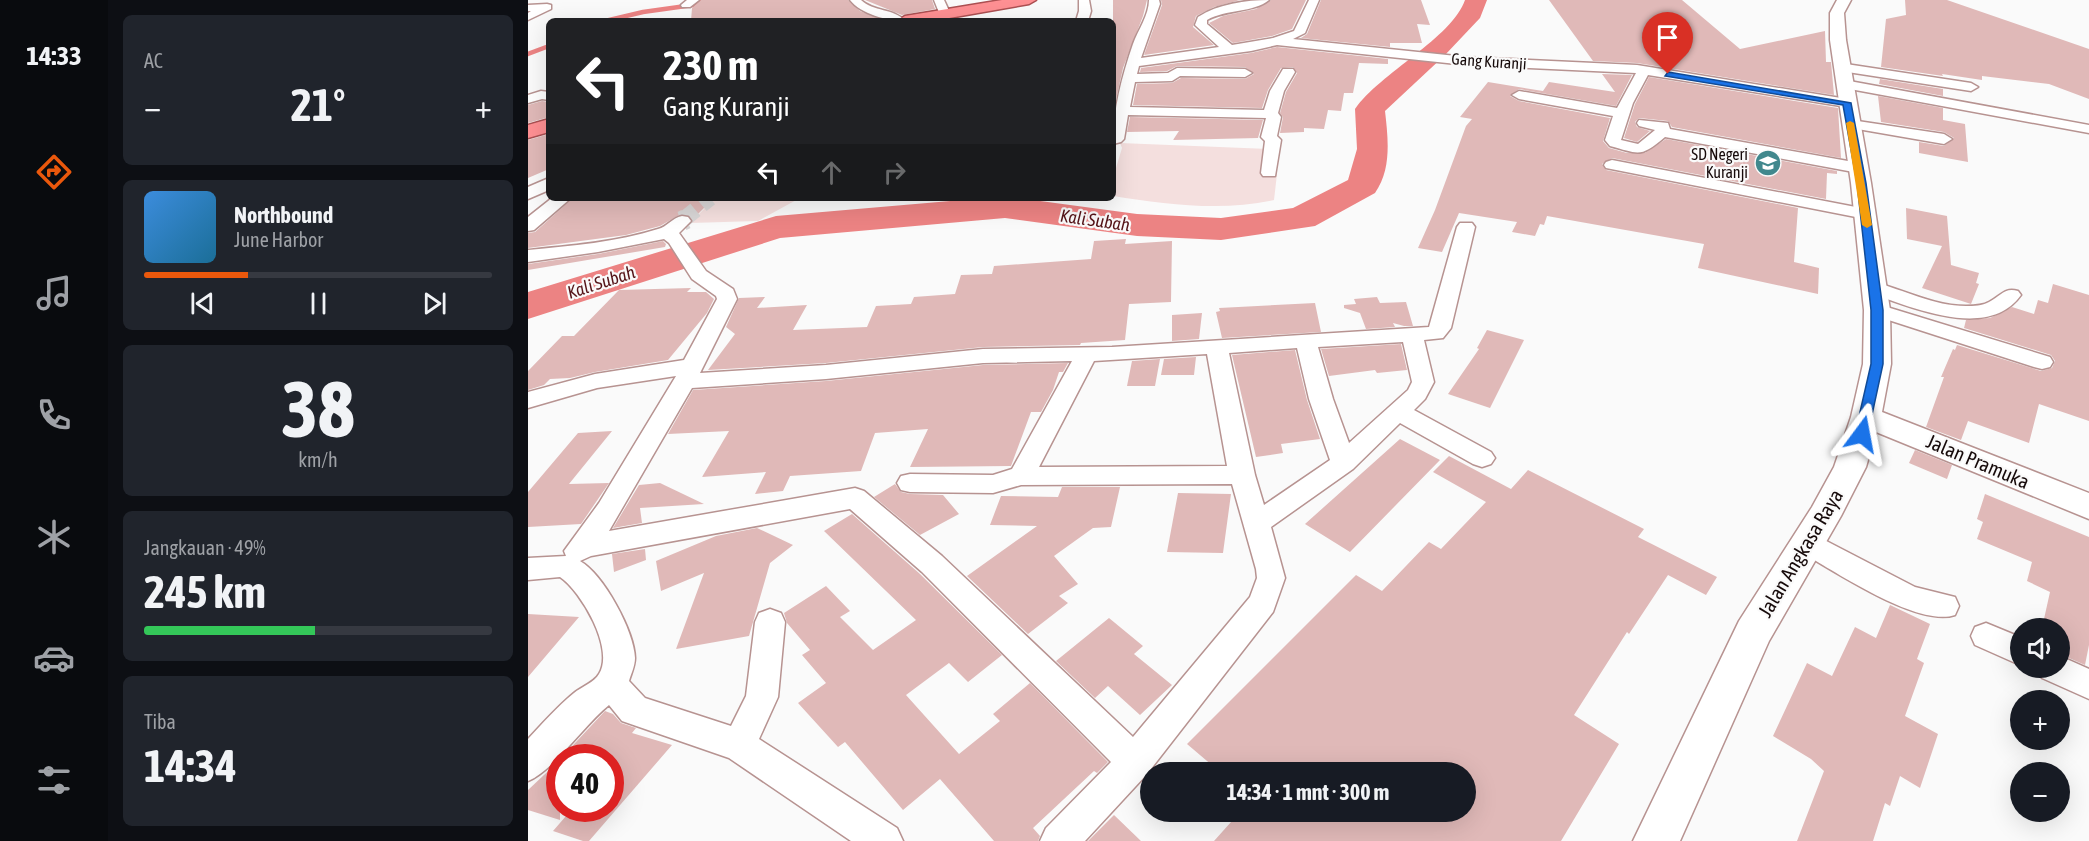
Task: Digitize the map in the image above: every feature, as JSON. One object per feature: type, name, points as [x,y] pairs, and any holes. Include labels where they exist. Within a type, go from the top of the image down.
[{"type":"highway","points":[[913,18],[941,7],[1029,0]]},
{"type":"highway","points":[[528,132],[546,126]]},
{"type":"street","points":[[528,17],[558,0]]},
{"type":"street","points":[[855,0],[862,7],[897,18]]},
{"type":"street","points":[[1083,18],[1084,0]]},
{"type":"street","points":[[1116,139],[1129,78],[1129,61],[1155,5],[1154,0]]},
{"type":"street","points":[[1230,50],[1201,25],[1202,19],[1214,12],[1243,8],[1264,0]]},
{"type":"street","points":[[1277,41],[1299,33],[1314,0]]},
{"type":"street","name":"Jalan Angkasa Raya","points":[[1656,841],[1753,633],[1824,516],[1850,467],[1866,417],[1877,364],[1877,310],[1866,214],[1851,124],[1851,85],[1837,13],[1844,0]]},
{"type":"street","points":[[528,8],[547,8]]},
{"type":"street","name":"Gang Kuranji","points":[[1129,61],[1230,50],[1277,41],[1466,61],[1611,66],[1851,85]]},
{"type":"street","points":[[1644,123],[1663,126],[1662,132],[1641,149],[1615,143],[1613,140],[1630,92],[1645,70]]},
{"type":"street","points":[[1129,78],[1172,76],[1177,72],[1245,73]]},
{"type":"street","points":[[1270,114],[1277,91],[1288,72]]},
{"type":"street","points":[[1851,85],[1971,87]]},
{"type":"street","points":[[1851,85],[2089,129]]},
{"type":"street","points":[[1519,95],[1622,113]]},
{"type":"street","points":[[1898,95],[1913,105],[1925,109],[2089,138]]},
{"type":"street","points":[[528,99],[546,96]]},
{"type":"street","points":[[1122,111],[1270,114],[1274,117],[1269,137],[1273,140],[1269,173]]},
{"type":"street","points":[[1851,124],[1944,139]]},
{"type":"street","points":[[1662,132],[1859,168]]},
{"type":"street","points":[[1612,165],[1866,214]]},
{"type":"street","points":[[528,194],[546,185]]},
{"type":"street","points":[[528,226],[559,201]]},
{"type":"street","points":[[528,400],[595,381],[689,374],[826,372],[983,356],[1086,355],[1435,333],[1440,328],[1466,227]]},
{"type":"street","points":[[528,256],[571,252],[580,248],[617,244],[675,231],[699,275],[721,288],[726,293],[727,299],[689,374],[647,448],[573,556]]},
{"type":"street","points":[[528,250],[546,235]]},
{"type":"street","points":[[1874,288],[1907,297],[1935,309],[1954,312],[1983,311],[2005,303],[2011,295]]},
{"type":"street","points":[[1877,310],[2043,362]]},
{"type":"street","points":[[1257,524],[1344,463],[1417,394],[1423,382],[1412,336]]},
{"type":"street","points":[[1306,342],[1321,399],[1344,463]]},
{"type":"street","points":[[1059,841],[1135,762],[1262,603],[1271,578],[1268,559],[1242,475],[1217,348]]},
{"type":"street","points":[[1021,476],[1086,355]]},
{"type":"street","points":[[1397,411],[1482,458]]},
{"type":"street","name":"Jalan Pramuka","points":[[1866,417],[1948,447],[2089,507]]},
{"type":"street","points":[[910,483],[993,484],[1021,476],[1242,475]]},
{"type":"street","points":[[528,569],[573,556],[855,498],[932,564],[1135,762]]},
{"type":"street","points":[[1807,542],[1909,598],[1944,606]]},
{"type":"street","points":[[528,764],[585,703],[612,685],[619,658],[608,619],[580,575],[573,556]]},
{"type":"street","points":[[739,745],[762,697],[770,622]]},
{"type":"street","points":[[1986,636],[2010,647]]},
{"type":"street","points":[[2070,675],[2089,684]]},
{"type":"street","points":[[612,685],[634,710],[739,745],[884,841]]},
{"type":"shaded area","points":[[1120,143],[1269,149],[1268,173],[1277,174],[1274,200],[1234,206],[1193,206],[1116,196],[1116,168],[1122,148]]},
{"type":"shaded area","points":[[712,201],[795,201],[758,221],[690,223]]},
{"type":"building","points":[[701,0],[848,0],[860,11],[878,18],[691,18],[692,8]]},
{"type":"building","points":[[865,0],[932,0],[935,9],[902,15]]},
{"type":"building","points":[[1113,0],[1147,0],[1123,68],[1116,100],[1116,18],[1113,18]]},
{"type":"building","points":[[1161,0],[1240,0],[1214,7],[1196,16],[1193,27],[1214,45],[1144,55],[1162,5]]},
{"type":"building","points":[[1271,0],[1306,0],[1292,29],[1272,36],[1233,43],[1209,23],[1223,16],[1256,9]]},
{"type":"building","points":[[1321,0],[1421,0],[1430,25],[1417,24],[1422,43],[1390,43],[1390,47],[1301,38],[1307,34]]},
{"type":"building","points":[[1549,0],[1682,0],[1740,49],[1825,31],[1826,62],[1831,62],[1834,95],[1637,63],[1593,61]]},
{"type":"building","points":[[1905,0],[1947,0],[2089,49],[2089,99],[2049,84],[1982,76],[1982,80],[1881,67],[1886,19],[1906,15]]},
{"type":"building","points":[[1277,47],[1388,59],[1388,64],[1359,63],[1353,93],[1344,93],[1341,111],[1328,110],[1324,129],[1304,128],[1304,132],[1280,133],[1283,117],[1280,113],[1286,92],[1297,73],[1293,67],[1281,68],[1268,90],[1262,108],[1133,105],[1137,84],[1172,83],[1181,78],[1245,79],[1254,74],[1245,67],[1177,66],[1167,71],[1140,72],[1141,68],[1251,53]]},
{"type":"building","points":[[1602,74],[1632,75],[1616,106],[1519,89],[1510,96],[1519,101],[1610,118],[1603,141],[1609,148],[1627,153],[1645,153],[1666,139],[1837,171],[1837,174],[1827,173],[1826,199],[1612,158],[1602,164],[1606,170],[1798,208],[1794,262],[1819,268],[1818,294],[1698,268],[1704,244],[1547,216],[1544,225],[1540,224],[1535,236],[1512,232],[1517,222],[1459,213],[1442,252],[1418,248],[1435,210],[1466,126],[1472,119],[1460,117],[1488,82],[1543,91],[1549,82],[1615,92]]},
{"type":"building","points":[[1649,77],[1838,108],[1841,158],[1672,127],[1668,121],[1639,118],[1635,122],[1637,127],[1650,131],[1637,142],[1624,138],[1635,104]]},
{"type":"building","points":[[1880,79],[1943,89],[1943,96],[1879,84]]},
{"type":"building","points":[[1878,96],[1943,108],[1943,120],[1965,124],[1968,162],[1919,153],[1919,142],[1944,146],[1954,138],[1944,132],[1881,122]]},
{"type":"building","points":[[546,102],[546,118],[528,123],[528,105]]},
{"type":"building","points":[[1130,117],[1263,120],[1258,138],[1173,140],[1179,131],[1127,132]]},
{"type":"building","points":[[546,135],[546,170],[528,178],[528,140]]},
{"type":"building","points":[[570,201],[711,201],[693,219],[681,214],[660,226],[626,235],[528,248],[528,233],[535,232]]},
{"type":"building","points":[[1906,208],[1947,216],[1951,265],[1979,273],[1976,283],[1979,284],[1971,304],[1922,288],[1942,246],[1907,239]]},
{"type":"building","points":[[1126,239],[1125,244],[1172,241],[1171,302],[1129,304],[1125,340],[1081,343],[1080,345],[983,347],[826,363],[708,370],[735,334],[726,327],[739,298],[765,297],[757,308],[807,305],[793,330],[867,327],[876,306],[911,304],[914,297],[955,294],[961,275],[992,274],[994,266],[1091,259],[1094,241]]},
{"type":"building","points":[[663,241],[666,244],[665,247],[528,270],[528,264],[598,254]]},
{"type":"building","points":[[2053,284],[2089,295],[2089,421],[2039,404],[2029,443],[1968,421],[1961,440],[1926,427],[1944,377],[1941,377],[1957,345],[2041,371],[2052,368],[2055,361],[2051,355],[1964,328],[1966,320],[1990,318],[2012,307],[2034,314],[2038,300],[2048,303]]},
{"type":"building","points":[[691,288],[687,292],[706,292],[714,299],[707,313],[668,360],[570,378],[550,379],[544,385],[528,390],[528,371],[562,336],[574,336],[619,290]]},
{"type":"building","points":[[1377,297],[1380,303],[1406,302],[1413,326],[1393,323],[1395,327],[1366,329],[1360,313],[1344,308],[1344,305],[1356,304],[1354,299]]},
{"type":"building","points":[[1315,303],[1321,332],[1222,338],[1216,312],[1220,311],[1219,308]]},
{"type":"building","points":[[1202,313],[1199,339],[1172,341],[1172,315]]},
{"type":"building","points":[[1487,330],[1524,340],[1490,408],[1448,394],[1479,349],[1477,348]]},
{"type":"building","points":[[1401,344],[1407,370],[1377,373],[1375,370],[1329,376],[1321,349]]},
{"type":"building","points":[[1295,350],[1307,400],[1320,439],[1281,444],[1283,453],[1256,457],[1232,355]]},
{"type":"building","points":[[1196,357],[1194,375],[1161,375],[1164,359]]},
{"type":"building","points":[[1160,359],[1155,386],[1127,386],[1132,361]]},
{"type":"building","points":[[1068,363],[1063,372],[1059,372],[1053,390],[1041,412],[1031,412],[1011,466],[910,467],[928,429],[875,433],[861,471],[790,476],[783,491],[755,494],[766,472],[702,477],[729,431],[668,434],[693,390],[826,381],[983,365]]},
{"type":"building","points":[[612,431],[569,484],[609,483],[581,524],[528,527],[528,492],[578,433]]},
{"type":"building","points":[[1400,439],[1440,460],[1350,552],[1305,524]]},
{"type":"building","points":[[1915,450],[1952,465],[1947,479],[1909,463]]},
{"type":"building","points":[[1449,456],[1511,489],[1528,470],[1644,529],[1638,537],[1717,577],[1706,595],[1668,575],[1629,634],[1627,632],[1574,715],[1619,744],[1561,841],[1214,841],[1231,822],[1476,822],[1476,762],[1208,762],[1187,744],[1356,575],[1382,591],[1429,542],[1441,549],[1486,502],[1433,472]]},
{"type":"building","points":[[660,483],[704,504],[640,508],[642,523],[613,528],[639,485]]},
{"type":"building","points":[[895,484],[901,492],[943,495],[959,514],[920,535],[874,497]]},
{"type":"building","points":[[1062,487],[1120,487],[1111,527],[1093,528],[1054,556],[1078,584],[1059,596],[1068,603],[1028,634],[967,576],[1037,526],[990,525],[1001,496],[1058,497]]},
{"type":"building","points":[[1178,493],[1231,494],[1223,553],[1167,552]]},
{"type":"building","points":[[1985,494],[2089,537],[2089,645],[2085,665],[2070,658],[2070,618],[2044,618],[2050,592],[2027,581],[2032,562],[1977,539],[1983,522],[1977,519]]},
{"type":"building","points":[[852,514],[920,574],[1002,655],[968,682],[949,663],[906,695],[959,754],[1000,721],[993,714],[1030,683],[1108,762],[1097,773],[1094,771],[1033,828],[1040,836],[1038,841],[994,841],[940,779],[903,810],[845,742],[838,747],[798,703],[826,683],[802,655],[810,650],[787,623],[784,613],[826,586],[850,611],[840,617],[873,650],[916,620],[824,531]]},
{"type":"building","points":[[757,528],[793,545],[770,563],[749,636],[676,649],[704,573],[661,591],[656,561],[716,536]]},
{"type":"building","points":[[645,549],[646,560],[614,572],[612,554]]},
{"type":"building","points":[[1890,605],[1930,624],[1917,659],[1924,663],[1905,716],[1938,734],[1920,788],[1900,776],[1890,806],[1885,803],[1873,841],[1797,841],[1824,771],[1811,759],[1773,736],[1807,663],[1832,676],[1855,627],[1876,638]]},
{"type":"building","points":[[528,614],[579,617],[528,677]]},
{"type":"building","points":[[1109,618],[1143,646],[1134,654],[1172,685],[1140,715],[1108,686],[1095,698],[1056,661]]},
{"type":"building","points":[[605,711],[613,714],[621,723],[636,728],[632,733],[672,745],[624,801],[624,744],[574,744]]},
{"type":"building","points":[[546,773],[546,816],[528,810],[528,790]]},
{"type":"building","points":[[1114,815],[1141,841],[1088,841]]},
{"type":"building","points":[[561,822],[605,822],[589,841],[553,831]]},
{"type":"waterway","points":[[618,18],[693,5],[703,0]]},
{"type":"waterway","name":"Kali Subah","points":[[528,306],[776,227],[1005,207],[1137,225],[1221,229],[1302,218],[1363,186],[1373,149],[1370,109],[1403,77],[1436,50],[1472,13],[1476,0]]},
{"type":"waterway","points":[[528,54],[546,47]]},
{"type":"tunnel","points":[[683,220],[706,201]]},
{"type":"tunnel","points":[[682,221],[686,219]]},
{"type":"slow traffic","points":[[1850,123],[1867,225]]},
{"type":"place","name":"SD Negeri Kuranji","points":[[1768,163]]},
{"type":"route","points":[[1668,74],[1847,103],[1861,183],[1877,310],[1876,374],[1862,434]]}]
